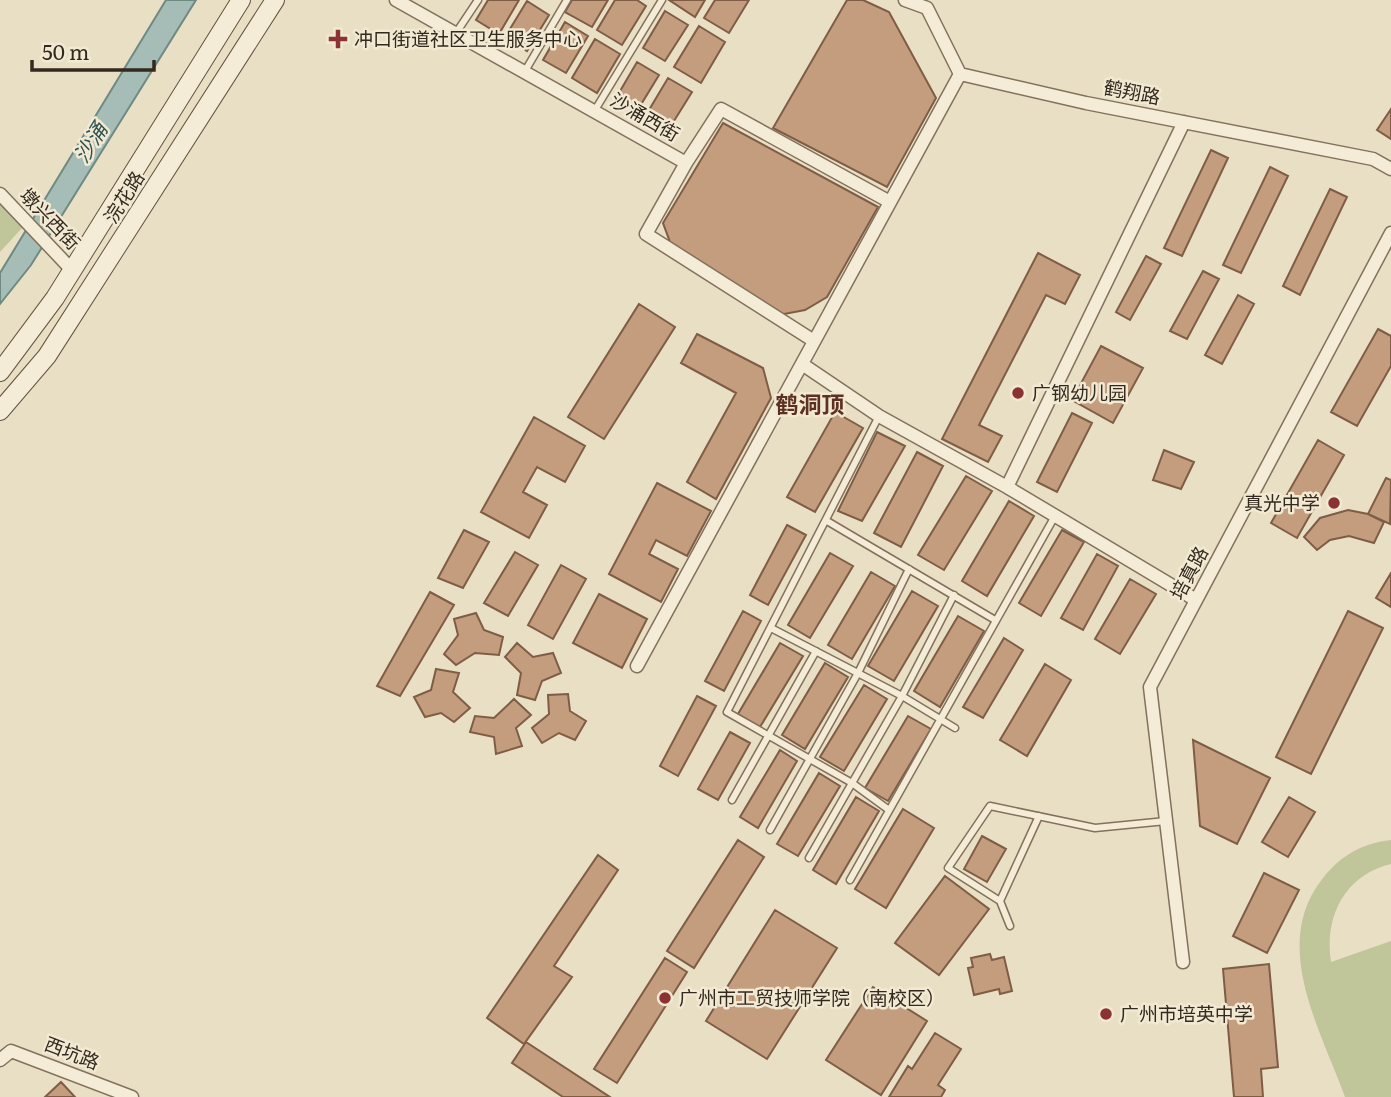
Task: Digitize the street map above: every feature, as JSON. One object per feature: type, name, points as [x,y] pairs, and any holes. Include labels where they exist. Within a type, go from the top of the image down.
[{"type":"main road","name":"浣花路","points":[[0,372],[19,349],[72,270],[241,0]]},
{"type":"main road","name":"浣花路","points":[[0,411],[47,356],[275,0]]},
{"type":"street","name":"沙涌西街","points":[[396,0],[686,163],[721,109],[890,202]]},
{"type":"street","points":[[637,666],[960,74],[928,8],[905,0]]},
{"type":"street","name":"鹤翔路","points":[[960,74],[1373,159],[1391,169]]},
{"type":"street","points":[[1007,487],[1184,122]]},
{"type":"street","points":[[686,163],[646,234],[814,341]]},
{"type":"street","name":"墩兴西街","points":[[0,194],[72,270]]},
{"type":"street","name":"培真路","points":[[1183,962],[1150,687],[1391,233]]},
{"type":"street","points":[[802,364],[879,416],[1007,487],[1196,600]]},
{"type":"street","name":"西坑路","points":[[0,1060],[11,1051],[132,1097]]},
{"type":"lane","points":[[456,33],[478,0]]},
{"type":"lane","points":[[525,71],[567,0]]},
{"type":"lane","points":[[595,110],[662,0]]},
{"type":"lane","points":[[879,416],[727,712],[852,783],[889,810]]},
{"type":"lane","points":[[850,880],[1055,516]]},
{"type":"lane","points":[[827,521],[995,620]]},
{"type":"lane","points":[[770,830],[858,673],[909,569]]},
{"type":"lane","points":[[809,858],[902,696],[954,595]]},
{"type":"lane","points":[[771,628],[902,696],[939,721],[955,728]]},
{"type":"lane","points":[[732,800],[816,651]]},
{"type":"lane","points":[[1010,926],[1000,901],[948,868],[989,806],[1095,828],[1166,821]]},
{"type":"lane","points":[[1000,901],[1039,816]]},
{"type":"green space","points":[[0,203],[23,227],[0,252]]},
{"type":"green space","points":[[1391,840],[1391,864],[1361,878],[1341,901],[1331,930],[1330,946],[1331,962],[1391,941],[1391,1097],[1345,1097],[1313,1015],[1305,986],[1300,958],[1301,930],[1308,904],[1323,878],[1337,863],[1371,844]]},
{"type":"water","name":"沙涌","points":[[166,0],[196,0],[31,265],[0,304],[0,273]]},
{"type":"building","points":[[488,0],[519,0],[499,34],[476,20]]},
{"type":"building","points":[[572,0],[608,0],[592,27],[565,12]]},
{"type":"building","points":[[615,0],[637,0],[646,6],[622,45],[597,30]]},
{"type":"building","points":[[669,0],[705,0],[695,17]]},
{"type":"building","points":[[715,0],[749,0],[729,33],[704,18]]},
{"type":"building","points":[[847,0],[863,0],[889,12],[936,98],[887,187],[773,128]]},
{"type":"building","points":[[527,1],[549,15],[527,51],[505,37]]},
{"type":"building","points":[[665,11],[688,25],[665,61],[643,48]]},
{"type":"building","points":[[565,22],[588,36],[566,73],[543,60]]},
{"type":"building","points":[[699,26],[725,42],[701,83],[674,67]]},
{"type":"building","points":[[595,39],[620,54],[597,93],[572,78]]},
{"type":"building","points":[[637,62],[659,75],[637,111],[616,98]]},
{"type":"building","points":[[668,78],[692,92],[669,129],[646,115]]},
{"type":"building","points":[[1391,109],[1391,139],[1377,130]]},
{"type":"building","points":[[723,123],[878,207],[827,297],[805,310],[779,315],[670,242],[663,223]]},
{"type":"building","points":[[1211,150],[1228,158],[1182,256],[1164,248]]},
{"type":"building","points":[[1270,167],[1288,176],[1241,273],[1223,265]]},
{"type":"building","points":[[1330,189],[1347,197],[1300,295],[1283,286]]},
{"type":"building","points":[[1038,253],[1080,275],[1065,304],[1046,295],[979,425],[1002,436],[988,462],[942,439]]},
{"type":"building","points":[[1146,256],[1161,264],[1130,320],[1116,312]]},
{"type":"building","points":[[1203,271],[1219,279],[1187,339],[1170,331]]},
{"type":"building","points":[[1238,295],[1254,304],[1222,364],[1205,355]]},
{"type":"building","points":[[639,304],[675,327],[604,439],[568,417]]},
{"type":"building","points":[[1378,329],[1391,336],[1391,366],[1357,426],[1331,412]]},
{"type":"building","points":[[697,334],[763,368],[771,398],[716,499],[687,482],[736,393],[681,363]]},
{"type":"building","points":[[1101,346],[1143,368],[1113,423],[1072,400]]},
{"type":"building","points":[[835,412],[863,428],[815,512],[787,497]]},
{"type":"building","points":[[1072,413],[1092,423],[1057,492],[1037,482]]},
{"type":"building","points":[[534,417],[585,446],[565,482],[537,467],[523,492],[547,505],[529,538],[481,512]]},
{"type":"building","points":[[877,432],[905,446],[862,521],[838,511]]},
{"type":"building","points":[[1318,440],[1344,455],[1297,538],[1271,523]]},
{"type":"building","points":[[1164,450],[1194,462],[1181,489],[1153,480]]},
{"type":"building","points":[[917,452],[943,466],[901,547],[874,533]]},
{"type":"building","points":[[966,476],[992,491],[944,570],[918,555]]},
{"type":"building","points":[[1386,478],[1391,480],[1390,524],[1368,514]]},
{"type":"building","points":[[657,483],[711,511],[687,556],[656,540],[649,554],[678,569],[661,602],[609,574]]},
{"type":"building","points":[[1009,501],[1034,516],[987,596],[962,581]]},
{"type":"building","points":[[1348,510],[1368,514],[1384,522],[1374,543],[1349,536],[1330,540],[1317,550],[1304,537],[1320,518]]},
{"type":"building","points":[[787,525],[806,535],[768,605],[750,595]]},
{"type":"building","points":[[464,530],[489,542],[463,588],[438,578]]},
{"type":"building","points":[[1062,530],[1084,542],[1041,616],[1019,603]]},
{"type":"building","points":[[515,552],[538,565],[508,616],[484,603]]},
{"type":"building","points":[[830,553],[853,566],[810,638],[788,625]]},
{"type":"building","points":[[1097,554],[1118,566],[1083,630],[1061,618]]},
{"type":"building","points":[[561,565],[586,579],[553,639],[528,625]]},
{"type":"building","points":[[871,572],[895,586],[852,659],[828,645]]},
{"type":"building","points":[[1391,573],[1391,607],[1376,598]]},
{"type":"building","points":[[1130,579],[1156,594],[1120,654],[1095,639]]},
{"type":"building","points":[[912,591],[938,606],[894,681],[868,666]]},
{"type":"building","points":[[430,592],[454,605],[400,696],[377,686]]},
{"type":"building","points":[[599,594],[647,619],[622,668],[573,643]]},
{"type":"building","points":[[743,611],[761,621],[724,691],[705,681]]},
{"type":"building","points":[[1348,611],[1383,628],[1311,774],[1276,757]]},
{"type":"building","points":[[476,613],[484,630],[503,637],[499,655],[475,653],[456,665],[444,654],[458,635],[454,619]]},
{"type":"building","points":[[958,616],[984,631],[940,707],[914,691]]},
{"type":"building","points":[[1004,638],[1023,650],[983,718],[963,707]]},
{"type":"building","points":[[517,643],[533,657],[553,653],[561,673],[542,681],[535,700],[517,695],[521,673],[505,657]]},
{"type":"building","points":[[780,643],[803,656],[760,727],[738,714]]},
{"type":"building","points":[[825,663],[848,677],[805,749],[782,735]]},
{"type":"building","points":[[1045,664],[1071,680],[1027,756],[1000,740]]},
{"type":"building","points":[[436,669],[459,673],[453,692],[470,708],[454,722],[441,713],[425,717],[414,697],[431,690]]},
{"type":"building","points":[[864,685],[887,699],[844,771],[820,757]]},
{"type":"building","points":[[568,694],[570,711],[586,721],[575,740],[559,733],[542,743],[532,728],[549,714],[548,695]]},
{"type":"building","points":[[697,696],[716,706],[678,776],[660,766]]},
{"type":"building","points":[[514,699],[531,715],[516,728],[522,746],[496,754],[494,737],[470,732],[475,716],[494,718]]},
{"type":"building","points":[[908,716],[931,729],[888,801],[865,788]]},
{"type":"building","points":[[730,732],[750,743],[718,800],[698,789]]},
{"type":"building","points":[[1193,740],[1270,778],[1237,844],[1200,826]]},
{"type":"building","points":[[780,750],[797,761],[758,828],[740,817]]},
{"type":"building","points":[[819,773],[840,786],[798,856],[777,844]]},
{"type":"building","points":[[856,797],[879,811],[836,884],[813,870]]},
{"type":"building","points":[[1289,797],[1315,812],[1288,857],[1262,842]]},
{"type":"building","points":[[903,809],[934,828],[886,908],[855,889]]},
{"type":"building","points":[[982,836],[1006,849],[987,882],[964,869]]},
{"type":"building","points":[[738,840],[764,857],[694,968],[667,951]]},
{"type":"building","points":[[598,855],[618,870],[554,966],[572,977],[524,1044],[487,1018]]},
{"type":"building","points":[[1264,873],[1299,890],[1267,953],[1233,936]]},
{"type":"building","points":[[945,876],[989,909],[939,975],[895,943]]},
{"type":"building","points":[[775,910],[837,948],[767,1059],[706,1021]]},
{"type":"building","points":[[990,954],[992,960],[1004,957],[1012,991],[1000,994],[999,989],[974,995],[968,968],[973,967],[971,958]]},
{"type":"building","points":[[665,958],[687,972],[617,1083],[594,1069]]},
{"type":"building","points":[[1269,964],[1278,1067],[1261,1069],[1263,1097],[1234,1097],[1223,969]]},
{"type":"building","points":[[873,987],[927,1021],[881,1095],[826,1060]]},
{"type":"building","points":[[935,1033],[961,1049],[938,1085],[945,1090],[941,1097],[889,1097],[908,1066],[912,1069]]},
{"type":"building","points":[[526,1042],[610,1097],[563,1097],[512,1063]]},
{"type":"building","points":[[61,1082],[75,1097],[45,1097]]},
{"type":"place","name":"冲口街道社区卫生服务中心","points":[[338,39]]},
{"type":"place","name":"广钢幼儿园","points":[[1018,393]]},
{"type":"place","name":"真光中学","points":[[1334,503]]},
{"type":"place","name":"广州市工贸技师学院（南校区）","points":[[665,998]]},
{"type":"place","name":"广州市培英中学","points":[[1106,1014]]},
{"type":"district","name":"鹤洞顶","points":[[810,405]]}]
